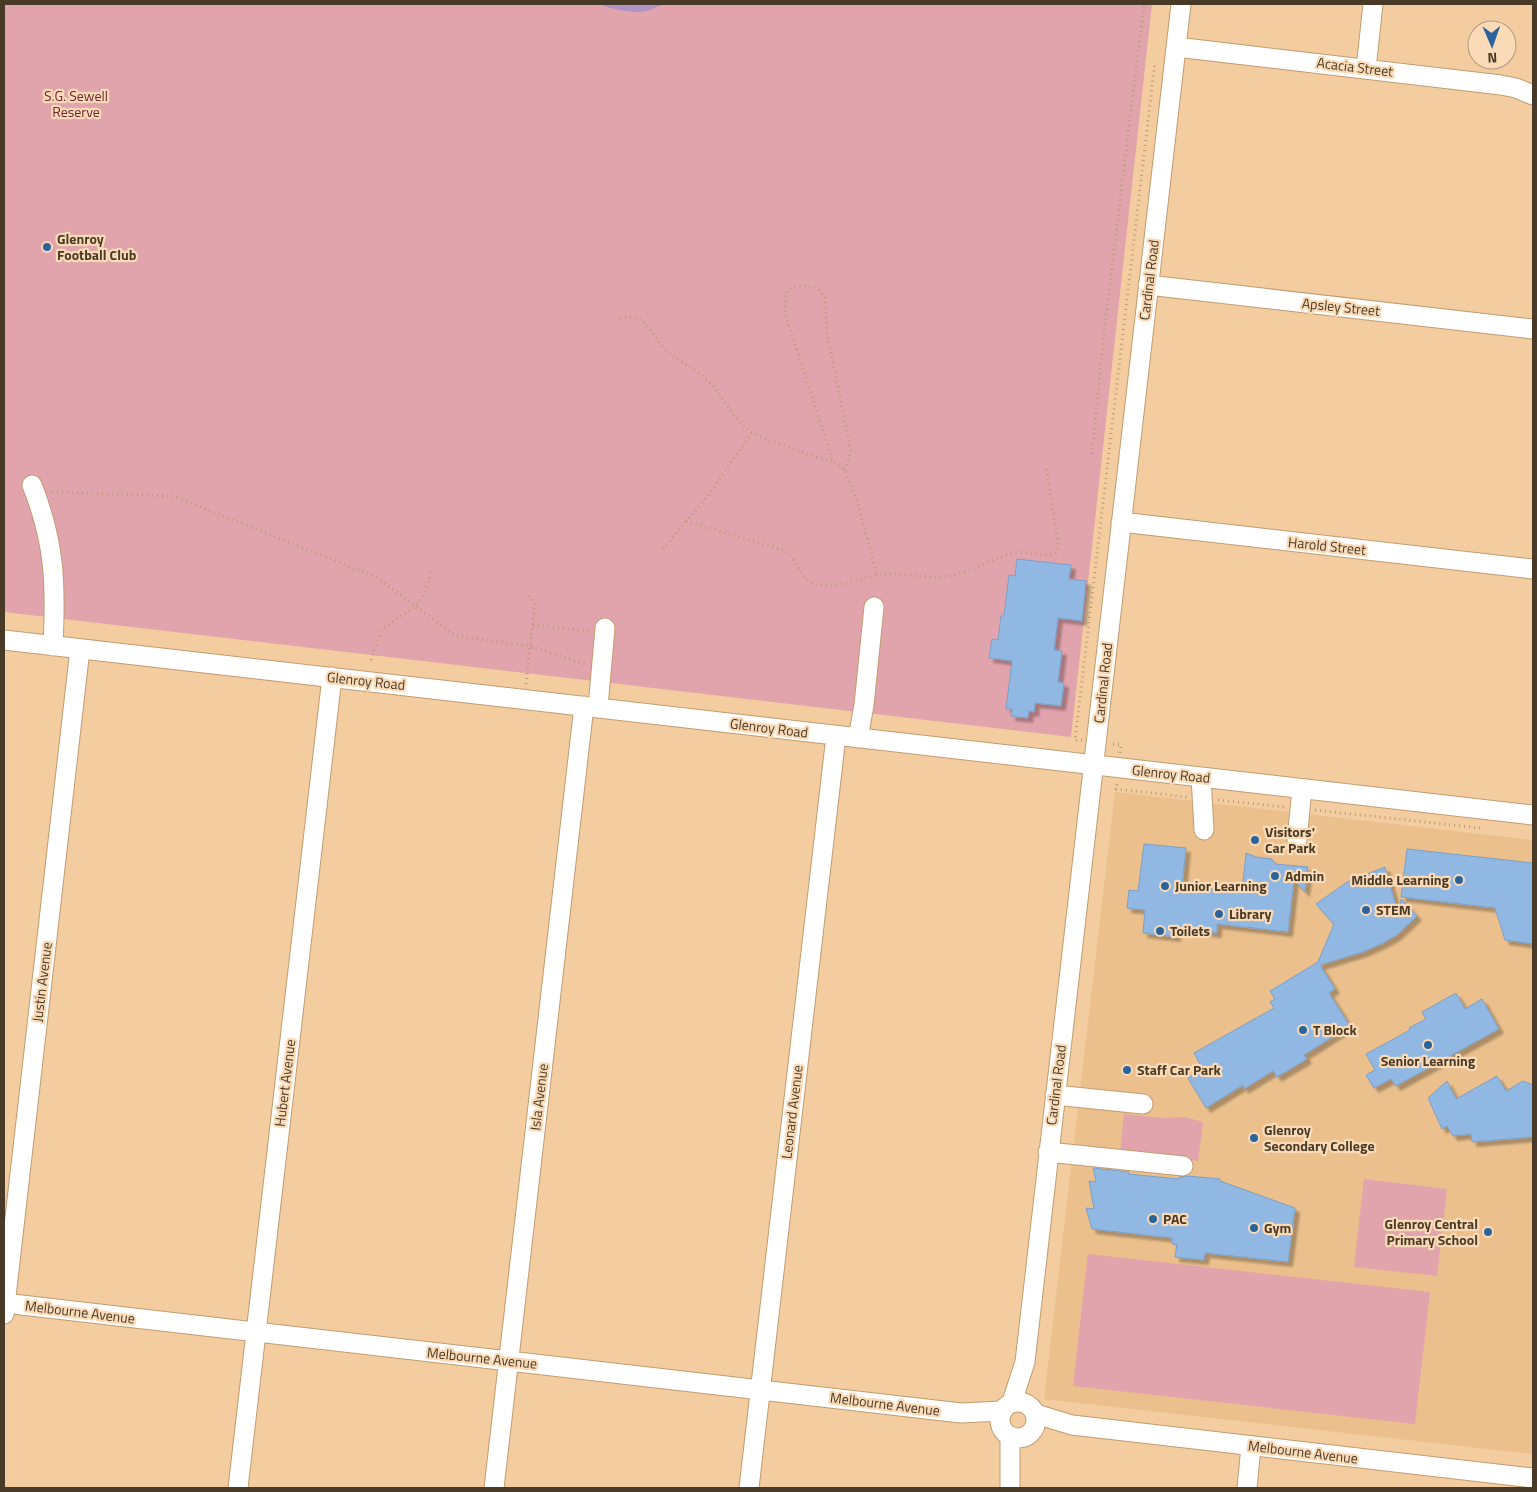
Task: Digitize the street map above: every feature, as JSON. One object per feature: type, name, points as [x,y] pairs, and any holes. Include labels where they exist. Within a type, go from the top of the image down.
[{"type":"street","name":"Cardinal Road","points":[[1011,1485],[1181,4]]},
{"type":"street","points":[[1366,69],[1373,4]]},
{"type":"street","name":"Acacia Street","points":[[1176,46],[1501,85],[1516,88],[1533,95]]},
{"type":"street","name":"Apsley Street","points":[[1148,285],[1533,329]]},
{"type":"street","points":[[33,488],[47,529],[54,570],[53,646]]},
{"type":"street","name":"Harold Street","points":[[1121,522],[1533,569]]},
{"type":"street","points":[[858,738],[864,705],[874,607]]},
{"type":"street","name":"Isla Avenue","points":[[494,1488],[591,707],[602,669],[605,631]]},
{"type":"street","name":"Glenroy Road","points":[[4,640],[1533,815]]},
{"type":"street","name":"Justin Avenue","points":[[4,1307],[80,649]]},
{"type":"street","name":"Hubert Avenue","points":[[238,1488],[332,677]]},
{"type":"street","name":"Leonard Avenue","points":[[749,1488],[836,736]]},
{"type":"street","points":[[1201,778],[1204,830]]},
{"type":"street","points":[[1297,840],[1302,789]]},
{"type":"street","points":[[1055,1095],[1143,1104]]},
{"type":"street","points":[[1048,1152],[1182,1166]]},
{"type":"street","name":"Melbourne Avenue","points":[[4,1307],[256,1332],[1251,1446],[1477,1480],[1533,1478]]},
{"type":"street","points":[[1246,1488],[1251,1446]]},
{"type":"path","points":[[1092,454],[1105,324],[1144,4]]},
{"type":"path","points":[[833,462],[785,313],[788,289],[797,285],[810,286],[820,290],[825,298],[827,333],[851,451],[845,470]]},
{"type":"path","points":[[620,318],[626,316],[638,318],[646,323],[662,346],[710,383],[733,415],[752,433],[782,446],[833,462],[845,470],[857,501],[877,575]]},
{"type":"path","points":[[662,549],[706,498],[752,433]]},
{"type":"path","points":[[686,521],[783,550],[793,557],[800,571],[813,583],[826,585],[894,573],[927,576],[953,575],[1015,552],[1046,555],[1056,553],[1058,542],[1046,467]]},
{"type":"path","points":[[33,488],[173,496],[376,577],[456,636],[530,646],[602,669]]},
{"type":"path","points":[[371,660],[384,628],[416,606],[425,593],[432,569]]},
{"type":"path","points":[[524,699],[535,603],[527,593]]},
{"type":"path","points":[[533,625],[605,631]]},
{"type":"shaded area","points":[[599,4],[664,4],[641,12],[635,12]]},
{"type":"shaded area","name":"Glenroy Secondary College","points":[[1115,792],[1533,840],[1533,1454],[1044,1399]]},
{"type":"green space","name":"S.G. Sewell Reserve","points":[[4,4],[1152,4],[1071,737],[4,612]]},
{"type":"green space","points":[[1124,1114],[1163,1118],[1185,1117],[1203,1122],[1198,1161],[1120,1153]]},
{"type":"green space","points":[[1364,1179],[1447,1189],[1437,1276],[1354,1267]]},
{"type":"green space","points":[[1088,1254],[1430,1292],[1415,1424],[1073,1386]]},
{"type":"building","points":[[1017,559],[1071,565],[1069,579],[1086,581],[1082,621],[1058,618],[1054,650],[1062,651],[1058,682],[1064,683],[1061,706],[1035,703],[1034,712],[1029,711],[1028,718],[1011,716],[1012,709],[1006,709],[1012,661],[989,658],[992,639],[998,640],[1001,616],[1004,616],[1009,575],[1015,576]]},
{"type":"building","points":[[1144,844],[1186,848],[1182,886],[1242,892],[1246,853],[1256,857],[1272,859],[1275,864],[1308,867],[1305,892],[1294,880],[1288,932],[1217,924],[1217,933],[1177,928],[1176,937],[1143,933],[1145,910],[1127,908],[1129,890],[1138,891]]},
{"type":"building","name":"Middle Learning","points":[[1407,849],[1533,863],[1533,944],[1505,940],[1495,908],[1401,897]]},
{"type":"building","points":[[1385,867],[1399,916],[1401,899],[1417,916],[1397,935],[1383,943],[1363,952],[1320,965],[1335,989],[1329,993],[1350,1026],[1304,1055],[1307,1059],[1277,1077],[1273,1071],[1244,1089],[1243,1085],[1206,1108],[1188,1078],[1200,1070],[1197,1065],[1200,1064],[1194,1053],[1274,1008],[1270,1002],[1275,999],[1270,991],[1318,962],[1334,924],[1316,904],[1347,882]]},
{"type":"building","name":"Senior Learning","points":[[1456,993],[1465,1009],[1482,999],[1499,1029],[1396,1086],[1391,1079],[1374,1088],[1366,1075],[1375,1070],[1366,1054],[1410,1030],[1409,1028],[1426,1019],[1422,1012]]},
{"type":"building","points":[[1497,1076],[1506,1091],[1523,1081],[1533,1085],[1533,1137],[1472,1142],[1471,1134],[1453,1136],[1447,1126],[1442,1129],[1428,1098],[1447,1081],[1456,1099]]},
{"type":"building","name":"PAC","points":[[1093,1168],[1129,1172],[1128,1174],[1179,1179],[1179,1177],[1188,1176],[1220,1179],[1220,1181],[1295,1208],[1288,1262],[1205,1253],[1204,1260],[1175,1257],[1177,1244],[1172,1244],[1172,1238],[1092,1229],[1086,1208],[1094,1209],[1089,1181],[1096,1182]]},
{"type":"place","name":"Glenroy Football Club","points":[[47,247]]},
{"type":"place","name":"Visitors' Car Park","points":[[1255,840]]},
{"type":"place","name":"Admin","points":[[1275,876]]},
{"type":"place","name":"Middle Learning","points":[[1459,880]]},
{"type":"place","name":"Junior Learning","points":[[1165,886]]},
{"type":"place","name":"STEM","points":[[1366,910]]},
{"type":"place","name":"Library","points":[[1219,914]]},
{"type":"place","name":"Toilets","points":[[1160,931]]},
{"type":"place","name":"T Block","points":[[1303,1030]]},
{"type":"place","name":"Senior Learning","points":[[1428,1045]]},
{"type":"place","name":"Staff Car Park","points":[[1127,1070]]},
{"type":"place","name":"Glenroy Secondary College","points":[[1254,1138]]},
{"type":"place","name":"PAC","points":[[1153,1219]]},
{"type":"place","name":"Gym","points":[[1254,1228]]},
{"type":"place","name":"Glenroy Central Primary School","points":[[1488,1232]]}]
